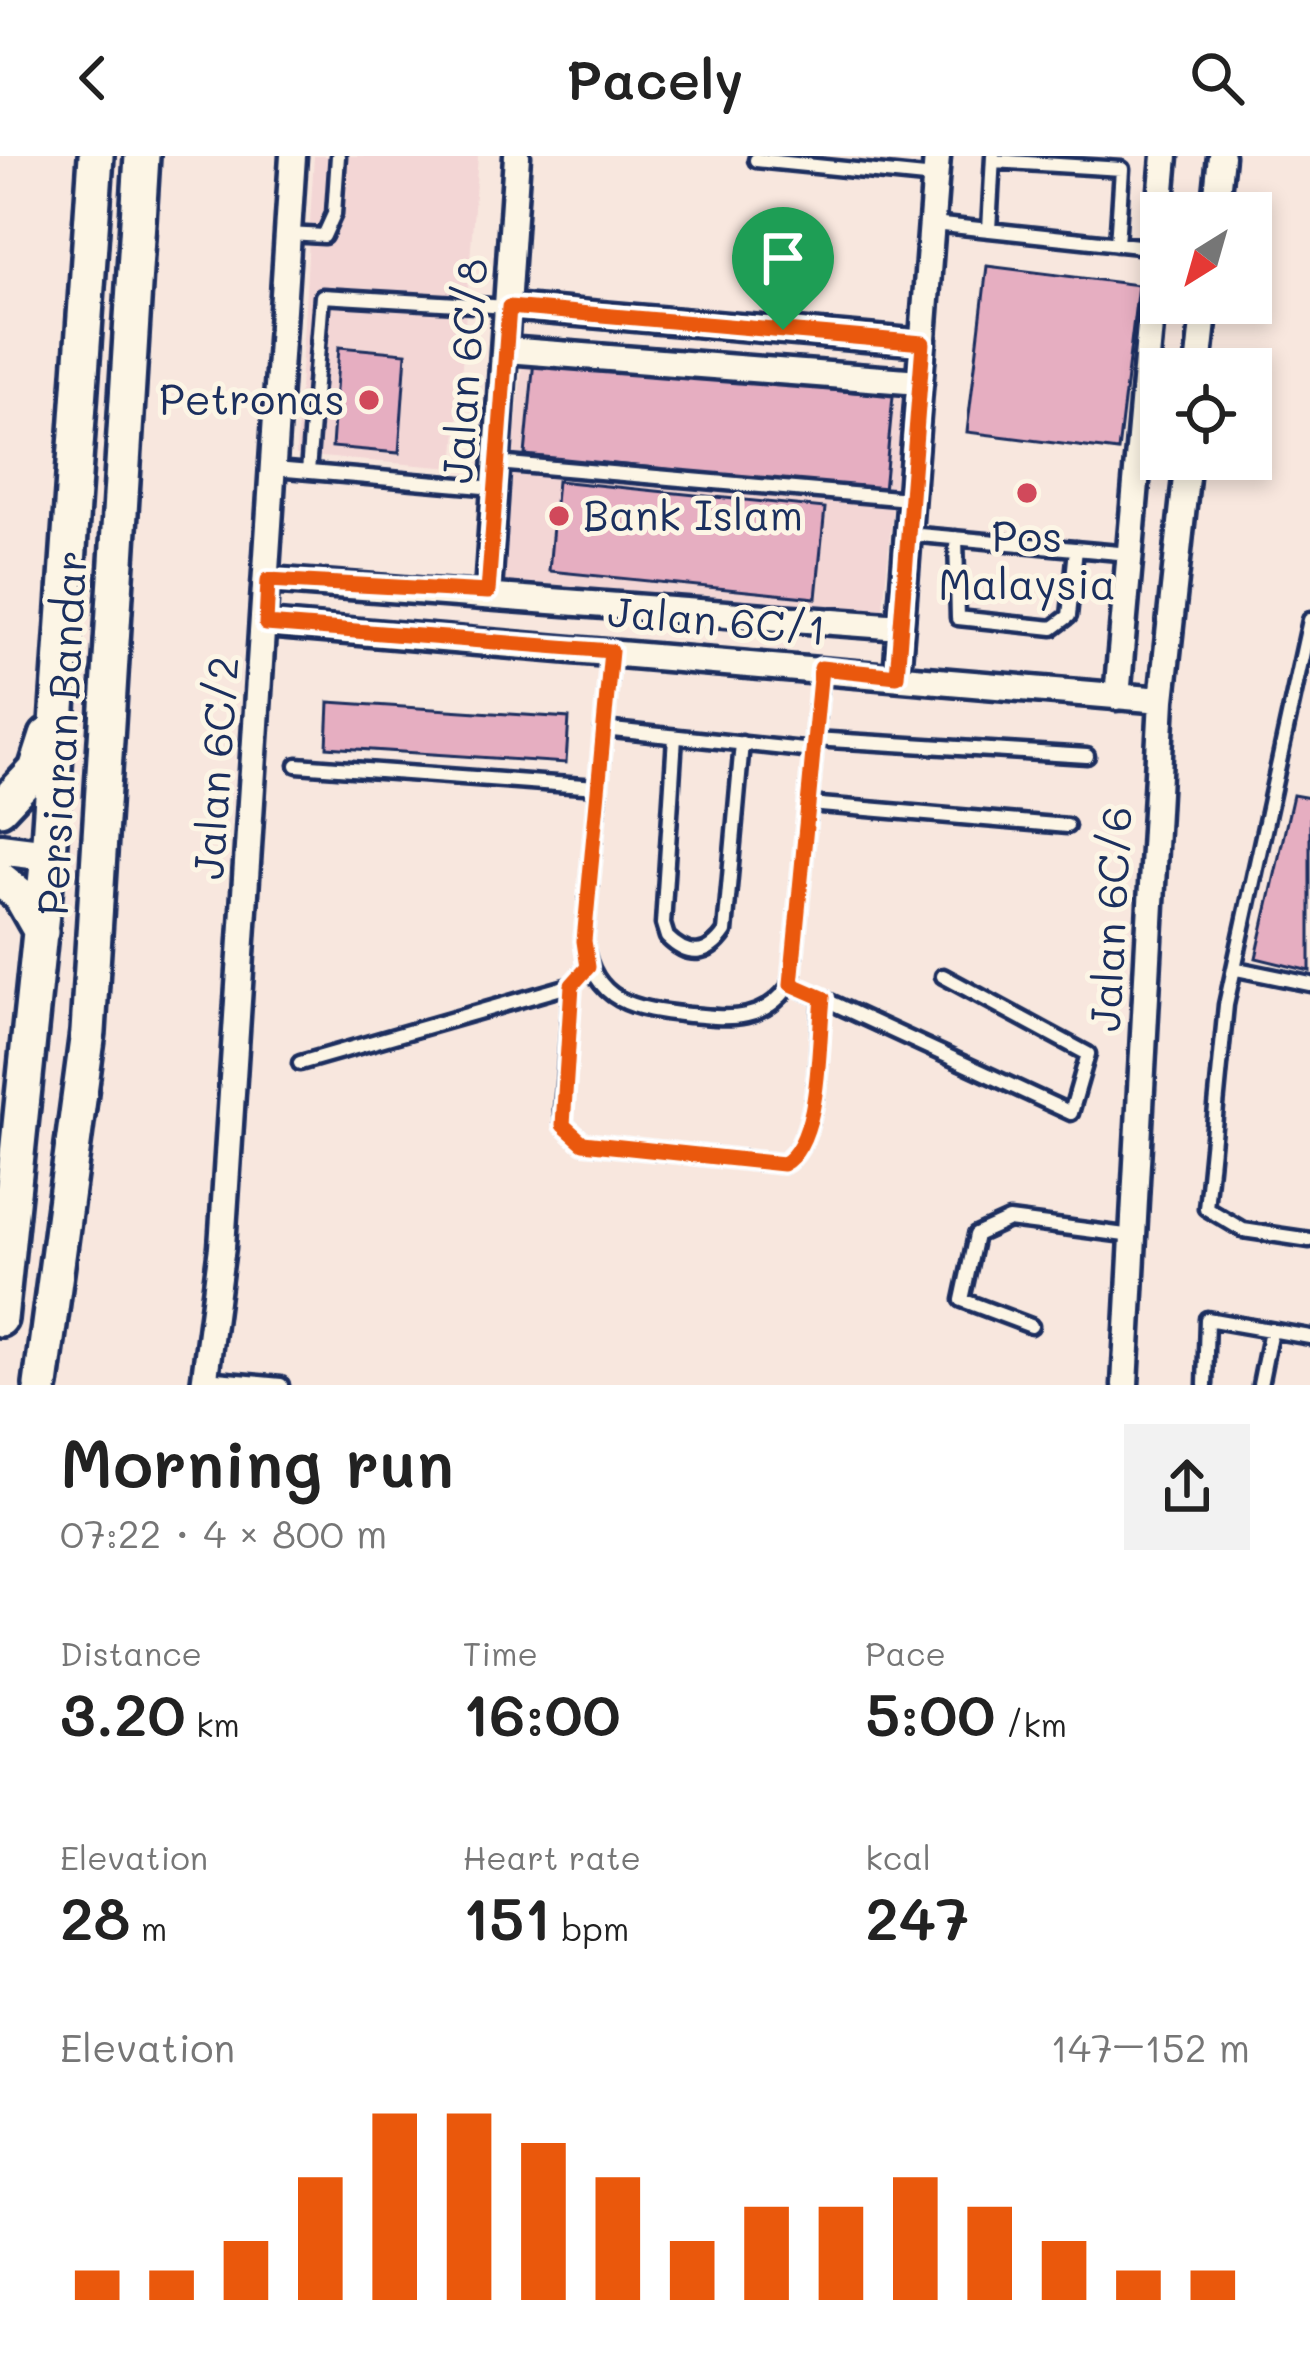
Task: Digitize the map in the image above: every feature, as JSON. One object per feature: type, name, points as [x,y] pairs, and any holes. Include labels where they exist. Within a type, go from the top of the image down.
[{"type":"main road","name":"Persiaran Bandar","points":[[0,1319],[62,690],[96,156]]},
{"type":"main road","name":"Persiaran Bandar","points":[[41,1385],[63,1249],[95,948],[142,156]]},
{"type":"main road","points":[[0,808],[36,770],[62,690]]},
{"type":"main road","points":[[48,855],[79,839],[106,765]]},
{"type":"main road","points":[[48,855],[63,859],[85,879],[95,948]]},
{"type":"main road","points":[[0,879],[20,895],[41,932]]},
{"type":"street","name":"Jalan 6C/2","points":[[204,1382],[222,1247],[266,624],[292,156]]},
{"type":"street","name":"Jalan 6C/8","points":[[488,592],[518,156]]},
{"type":"street","points":[[1162,192],[1165,156]]},
{"type":"street","points":[[1217,192],[1221,156]]},
{"type":"street","points":[[897,676],[936,167]]},
{"type":"street","points":[[509,307],[923,343]]},
{"type":"street","points":[[1118,697],[1150,324]]},
{"type":"street","points":[[506,350],[920,382]]},
{"type":"street","name":"Jalan 6C/6","points":[[1124,1385],[1162,700],[1186,480]]},
{"type":"street","points":[[268,580],[488,592],[901,627]]},
{"type":"street","name":"Jalan 6C/1","points":[[266,624],[1162,700]]},
{"type":"street","points":[[0,849],[48,855]]},
{"type":"lane","points":[[288,234],[324,236],[334,214],[338,156]]},
{"type":"lane","points":[[988,230],[993,158],[1122,169],[1117,244]]},
{"type":"lane","points":[[756,160],[936,167]]},
{"type":"lane","points":[[932,224],[1140,246]]},
{"type":"lane","points":[[308,472],[322,296],[509,307]]},
{"type":"lane","points":[[275,469],[496,476],[911,500]]},
{"type":"lane","points":[[908,534],[1130,554]]},
{"type":"lane","points":[[956,538],[958,618],[1053,628],[1069,616],[1076,549]]},
{"type":"lane","points":[[1310,620],[1226,1005],[1206,1208],[1243,1230],[1310,1240]]},
{"type":"lane","points":[[611,651],[584,941],[588,967],[603,987],[642,1010],[730,1019],[764,1011],[791,984],[821,668]]},
{"type":"lane","points":[[603,729],[742,743],[1087,756]]},
{"type":"lane","points":[[675,736],[663,924],[667,937],[691,953],[705,952],[725,932],[742,743]]},
{"type":"lane","points":[[297,765],[597,787]]},
{"type":"lane","points":[[808,804],[1067,826]]},
{"type":"lane","points":[[300,1063],[572,985],[588,967]]},
{"type":"lane","points":[[1237,969],[1310,984]]},
{"type":"lane","points":[[791,984],[1071,1113],[1088,1054],[943,976]]},
{"type":"lane","points":[[572,985],[562,1110],[571,1137],[583,1143],[783,1164],[796,1156],[808,1133],[823,998]]},
{"type":"lane","points":[[1030,1326],[962,1300],[976,1235],[1009,1220],[1133,1236]]},
{"type":"lane","points":[[1205,1385],[1207,1319],[1310,1337]]},
{"type":"lane","points":[[1260,1385],[1271,1330]]},
{"type":"lane","points":[[204,1382],[281,1385]]},
{"type":"shaded area","points":[[314,156],[478,156],[454,468],[296,455]]},
{"type":"shaded area","points":[[525,335],[906,374],[881,628],[500,589]]},
{"type":"building","points":[[987,266],[1138,285],[1118,451],[967,432]]},
{"type":"building","name":"Petronas","points":[[339,347],[406,353],[399,453],[332,447]]},
{"type":"building","points":[[534,360],[893,396],[884,491],[525,455]]},
{"type":"building","points":[[557,481],[825,508],[816,598],[549,571]]},
{"type":"building","points":[[329,702],[569,718],[566,763],[327,747]]},
{"type":"building","points":[[1293,795],[1310,798],[1310,971],[1256,958]]},
{"type":"place","name":"Petronas","points":[[369,400]]},
{"type":"place","name":"Pos Malaysia","points":[[1027,493]]},
{"type":"place","name":"Bank Islam","points":[[559,516]]},
{"type":"route","points":[[509,307],[783,330],[923,343],[897,676],[821,668],[791,984],[823,998],[805,1146],[783,1164],[583,1143],[563,1125],[562,1110],[572,985],[588,967],[584,941],[611,651],[266,624],[268,580],[488,592],[509,307]]}]
